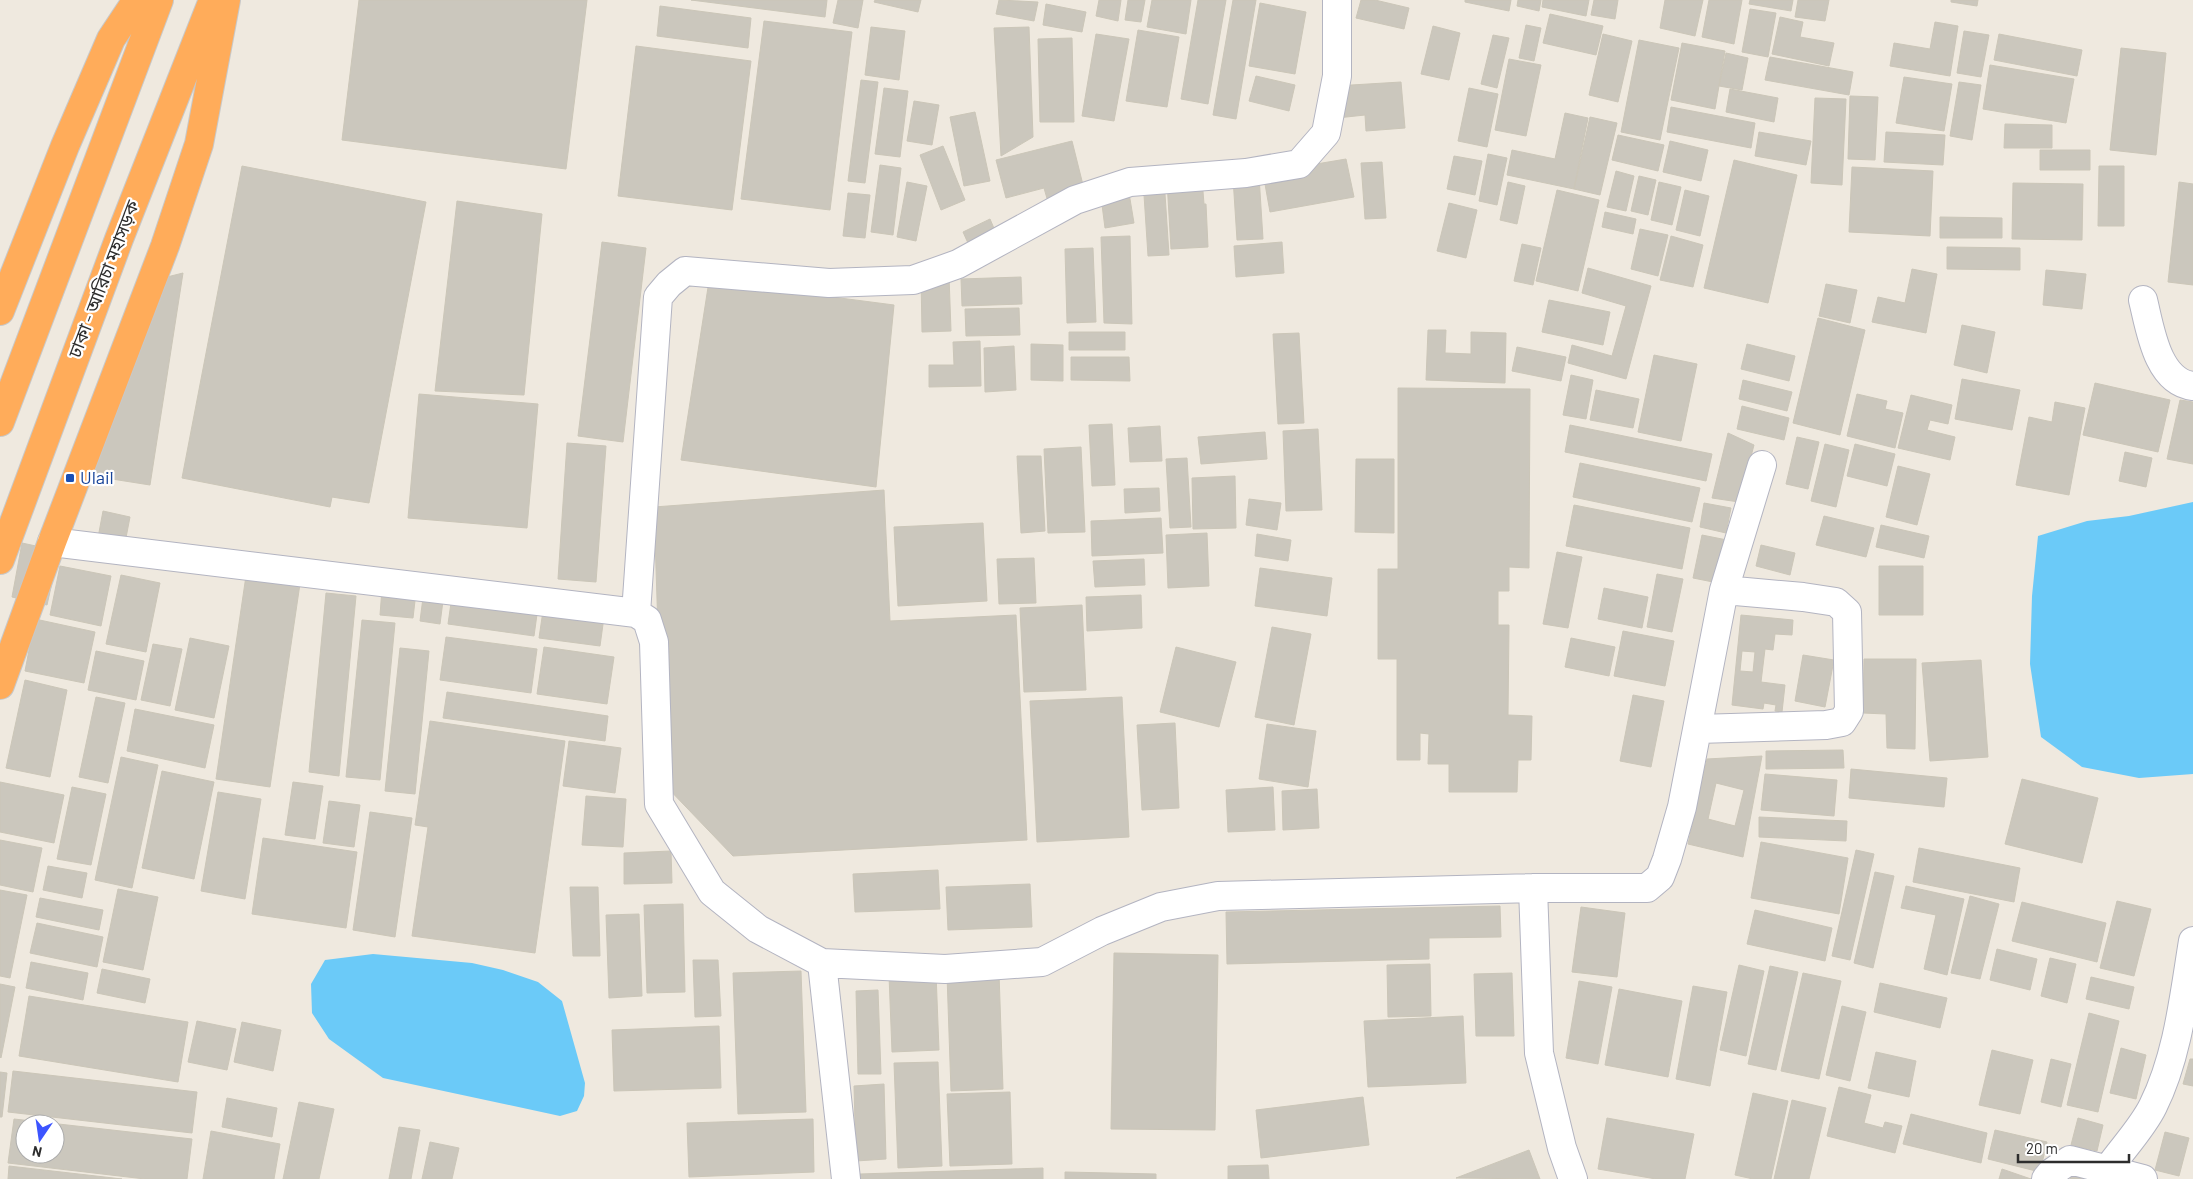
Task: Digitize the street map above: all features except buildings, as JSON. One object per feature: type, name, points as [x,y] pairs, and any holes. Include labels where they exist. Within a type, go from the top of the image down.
[{"type":"highway","points":[[0,311],[65,146],[111,39],[137,0]]},
{"type":"highway","points":[[0,422],[159,0]]},
{"type":"highway","name":"ঢাকা - আরিচা মহাসড়ক","points":[[0,560],[118,239],[213,0]]},
{"type":"highway","points":[[0,685],[52,542],[165,246],[199,144],[226,0]]},
{"type":"street","points":[[636,613],[658,297],[669,284],[685,271],[829,283],[913,280],[958,264],[1075,200],[1130,182],[1246,173],[1299,164],[1326,133],[1336,76],[1337,0]]},
{"type":"street","points":[[2143,300],[2155,348],[2168,374],[2188,386],[2193,386]]},
{"type":"street","points":[[52,542],[636,613],[647,620],[654,642],[659,804],[712,892],[758,929],[822,964],[945,968],[1042,962],[1102,931],[1161,907],[1218,896],[1533,888],[1647,888],[1660,877],[1682,807],[1724,590],[1762,466]]},
{"type":"street","points":[[1698,729],[1826,725],[1842,722],[1849,711],[1847,612],[1836,602],[1724,590]]},
{"type":"street","points":[[1533,888],[1539,1053],[1562,1148],[1573,1179]]},
{"type":"street","points":[[2108,1169],[2153,1107],[2169,1064],[2180,1019],[2193,941]]},
{"type":"street","points":[[822,964],[846,1179]]},
{"type":"street","points":[[2046,1179],[2051,1173],[2070,1160],[2143,1179]]},
{"type":"water","points":[[2193,502],[2193,774],[2139,778],[2082,767],[2041,737],[2030,664],[2032,596],[2038,536],[2087,521],[2129,516]]},
{"type":"water","points":[[373,954],[472,963],[503,970],[538,982],[562,1001],[585,1083],[584,1096],[577,1111],[560,1116],[383,1078],[329,1039],[312,1013],[311,984],[325,960]]},
{"type":"place","name":"Ulail","points":[[70,478]]}]
